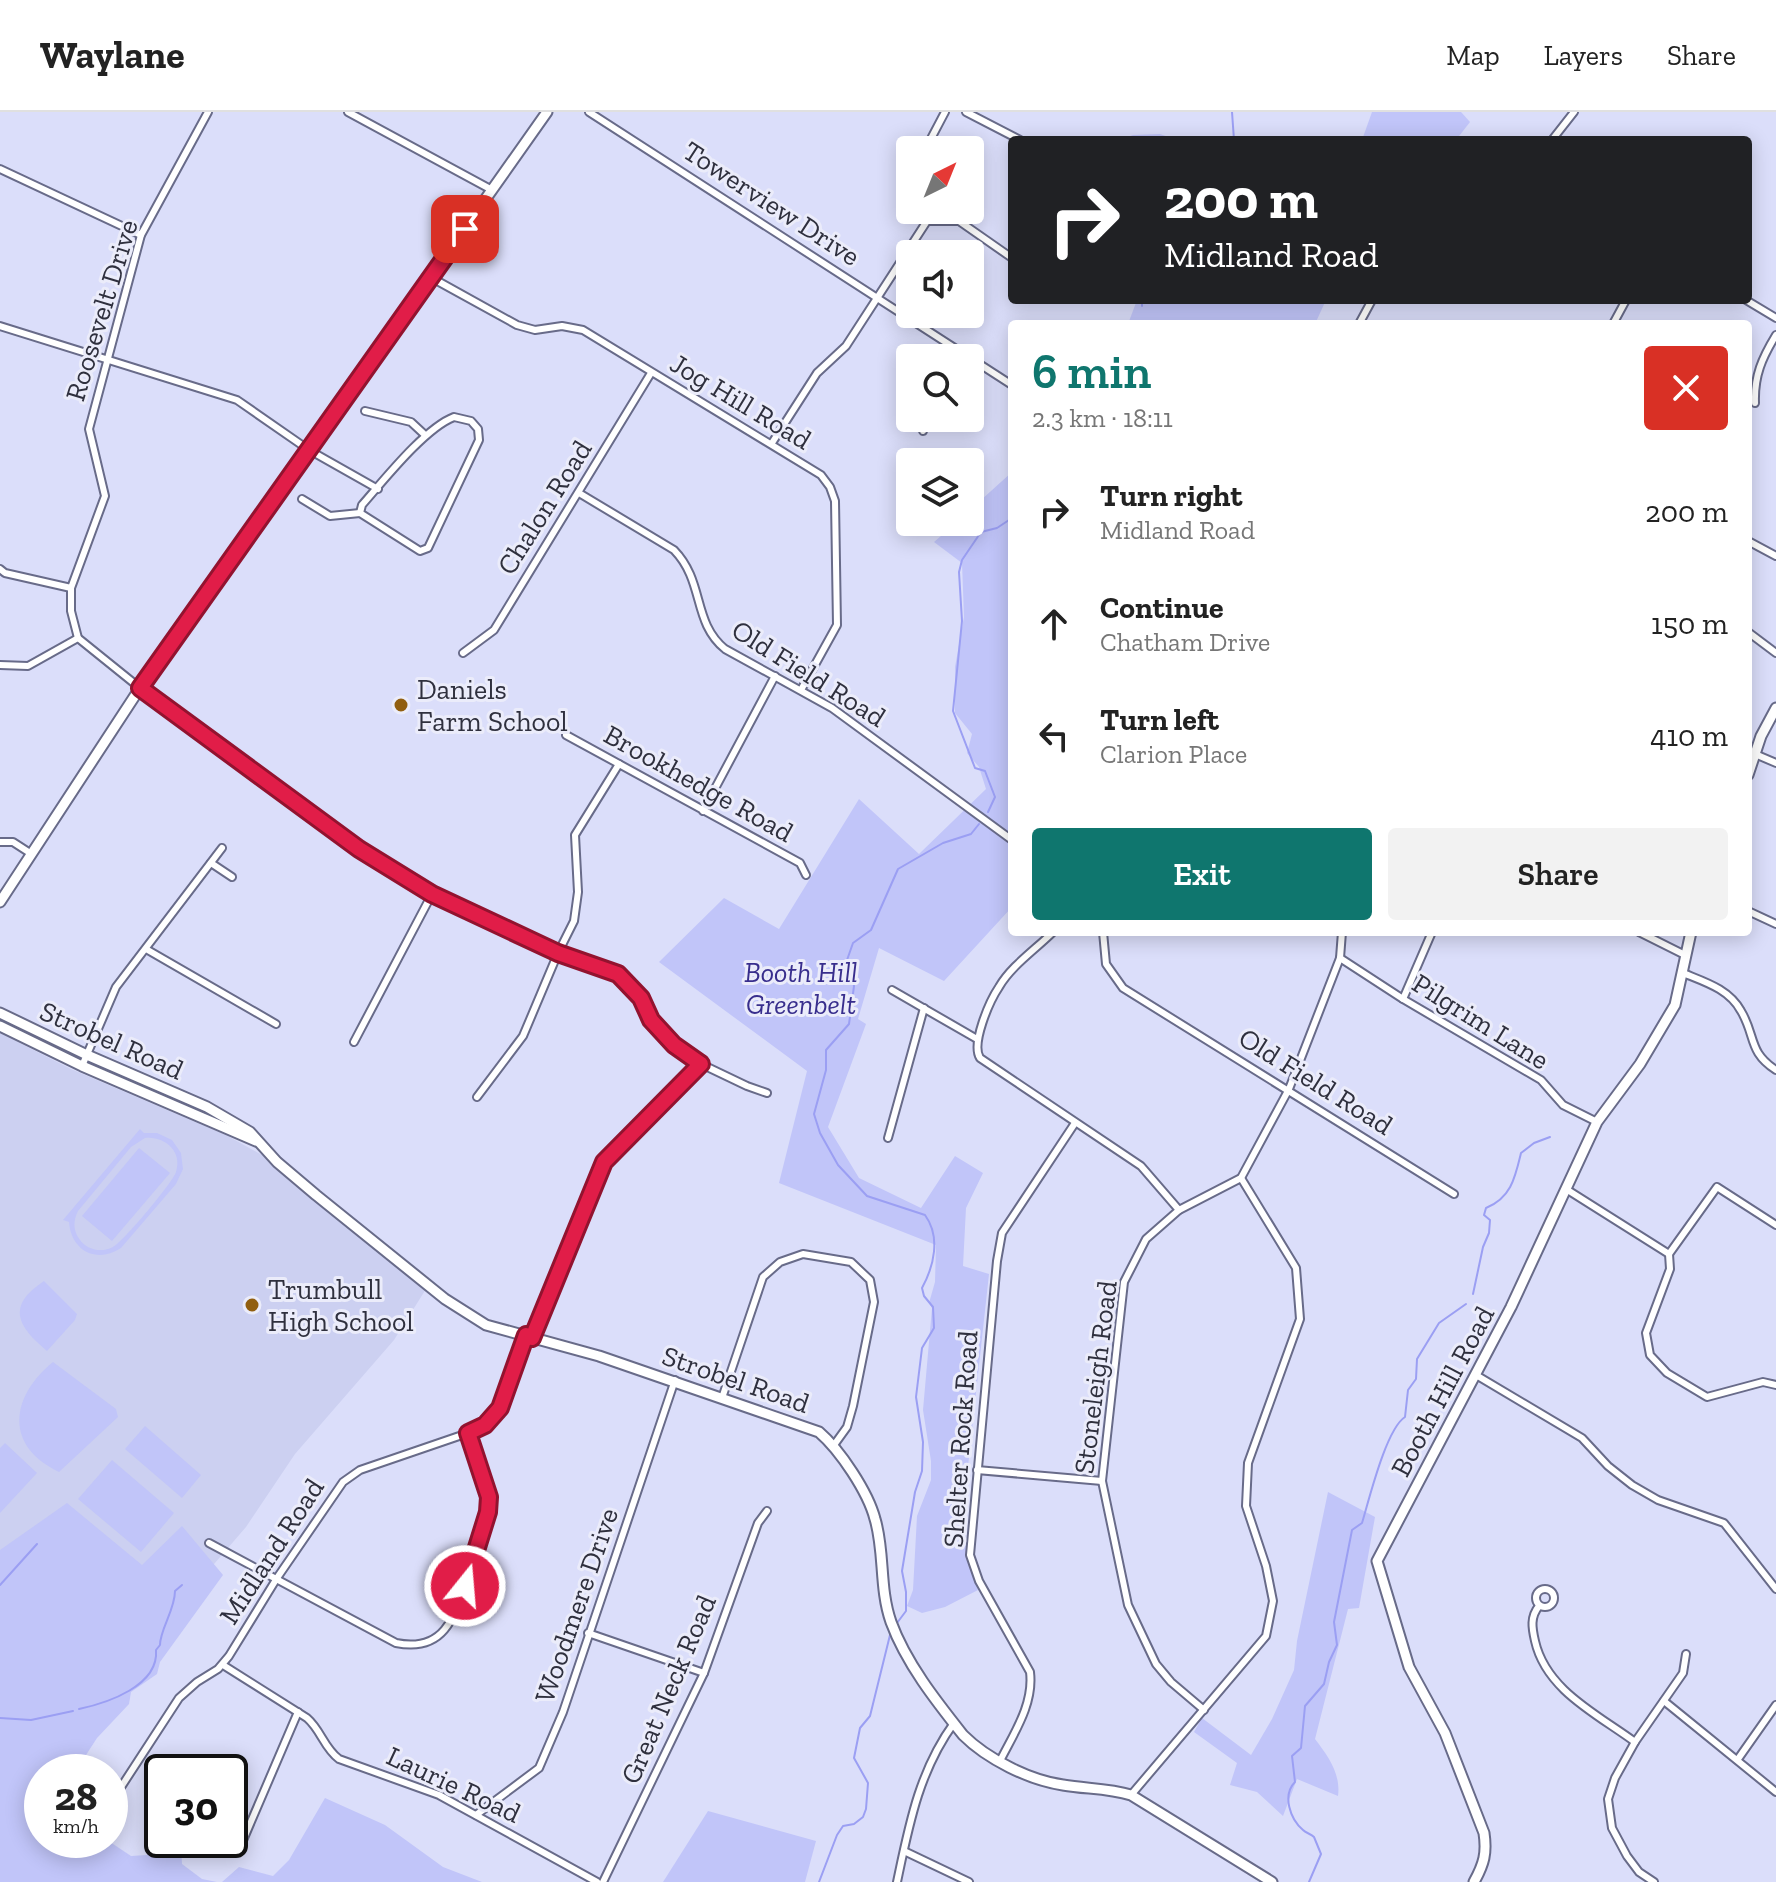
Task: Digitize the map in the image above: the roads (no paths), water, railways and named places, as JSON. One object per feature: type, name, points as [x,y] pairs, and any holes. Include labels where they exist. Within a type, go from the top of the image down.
[{"type":"street","name":"Roosevelt Drive","points":[[78,638],[71,611],[71,588],[105,496],[89,429],[141,235],[208,112]]},
{"type":"street","points":[[348,112],[492,190]]},
{"type":"street","points":[[0,902],[140,688],[547,112]]},
{"type":"street","name":"Towerview Drive","points":[[589,112],[949,344]]},
{"type":"street","points":[[932,136],[945,112]]},
{"type":"street","points":[[966,112],[1012,136]]},
{"type":"street","points":[[1555,136],[1574,112]]},
{"type":"street","points":[[0,169],[141,235]]},
{"type":"street","points":[[772,443],[802,392],[846,346],[925,224]]},
{"type":"street","points":[[963,224],[1008,255]]},
{"type":"street","name":"Jog Hill Road","points":[[432,278],[517,325],[535,330],[562,326],[583,330],[821,475],[835,501],[837,625],[801,690]]},
{"type":"street","points":[[1752,304],[1776,318]]},
{"type":"street","points":[[0,326],[237,400],[309,450],[378,489]]},
{"type":"street","points":[[1755,403],[1754,385],[1758,369],[1776,335]]},
{"type":"street","name":"Towerview Drive","points":[[984,367],[1008,382]]},
{"type":"street","name":"Chalon Road","points":[[463,653],[494,630],[651,373]]},
{"type":"street","points":[[365,411],[411,422],[425,435]]},
{"type":"street","points":[[302,499],[330,516],[360,513],[420,551],[428,548],[479,440],[478,429],[471,421],[454,417],[439,423],[362,505],[360,513]]},
{"type":"street","name":"Old Field Road","points":[[579,493],[674,550],[694,579],[704,622],[713,639],[725,649],[832,708],[1008,837]]},
{"type":"street","points":[[1752,543],[1776,556]]},
{"type":"street","points":[[0,569],[5,573],[71,588]]},
{"type":"street","points":[[1752,635],[1776,653]]},
{"type":"street","points":[[0,665],[28,666],[78,638],[140,688],[359,849],[432,894],[558,953],[618,974],[641,998],[651,1020],[674,1045],[701,1064],[767,1093]]},
{"type":"street","points":[[703,811],[775,676]]},
{"type":"street","points":[[1752,763],[1776,708]]},
{"type":"street","name":"Brookhedge Road","points":[[566,735],[800,863],[806,875]]},
{"type":"street","points":[[1755,754],[1776,763]]},
{"type":"street","points":[[477,1097],[523,1036],[574,921],[578,892],[575,835],[619,764]]},
{"type":"street","points":[[0,842],[13,842],[30,853]]},
{"type":"street","points":[[82,1066],[116,987],[222,848]]},
{"type":"street","points":[[211,863],[232,877]]},
{"type":"street","points":[[354,1042],[432,894]]},
{"type":"street","points":[[1752,913],[1776,924]]},
{"type":"street","points":[[1049,936],[999,985],[977,1039],[976,1051],[980,1058],[1141,1166],[1179,1210]]},
{"type":"street","name":"Old Field Road","points":[[1103,936],[1106,964],[1123,988],[1454,1194]]},
{"type":"street","points":[[1131,1795],[1266,1636],[1273,1601],[1266,1566],[1246,1506],[1248,1463],[1300,1319],[1296,1268],[1241,1178],[1289,1089],[1340,958],[1342,936]]},
{"type":"street","points":[[1403,999],[1430,936]]},
{"type":"street","points":[[1647,936],[1685,955]]},
{"type":"street","name":"Booth Hill Road","points":[[1474,1882],[1484,1864],[1484,1833],[1445,1733],[1409,1667],[1377,1561],[1511,1307],[1597,1122],[1640,1064],[1675,1005],[1690,936]]},
{"type":"street","points":[[146,949],[276,1024]]},
{"type":"street","name":"Pilgrim Lane","points":[[1340,958],[1541,1080],[1563,1105],[1597,1122]]},
{"type":"street","points":[[1683,973],[1723,990],[1741,1010],[1758,1055],[1776,1070]]},
{"type":"street","points":[[892,990],[977,1039]]},
{"type":"street","points":[[888,1138],[924,1008]]},
{"type":"street","name":"Strobel Road","points":[[0,1013],[204,1112],[258,1142],[316,1195],[445,1299],[486,1325],[675,1380],[819,1432],[843,1456],[875,1518],[884,1596],[890,1620],[907,1657],[974,1746],[1000,1761],[1061,1785],[1107,1788],[1131,1795],[1272,1882]]},
{"type":"street","name":"Strobel Road","points":[[0,1026],[82,1066],[204,1112]]},
{"type":"street","name":"Midland Road","points":[[128,1776],[179,1698],[223,1665],[277,1578],[343,1482],[360,1470],[485,1425],[500,1408],[604,1162],[701,1064]]},
{"type":"street","name":"Shelter Rock Road","points":[[1000,1761],[1029,1701],[1032,1687],[1030,1672],[979,1581],[970,1555],[997,1261],[1002,1233],[1075,1123]]},
{"type":"street","name":"Stoneleigh Road","points":[[1204,1710],[1171,1682],[1156,1664],[1128,1605],[1102,1481],[1124,1282],[1146,1239],[1179,1210],[1241,1178]]},
{"type":"street","points":[[1776,1225],[1717,1187],[1669,1254],[1670,1269],[1646,1333],[1650,1355],[1667,1373],[1707,1397],[1763,1382],[1776,1385]]},
{"type":"street","points":[[1566,1189],[1669,1254]]},
{"type":"street","points":[[722,1398],[763,1277],[780,1262],[803,1254],[851,1262],[870,1280],[874,1302],[853,1406],[847,1427],[834,1445]]},
{"type":"street","points":[[1476,1375],[1582,1438],[1608,1466],[1632,1485],[1658,1500],[1724,1523],[1776,1589]]},
{"type":"street","name":"Woodmere Drive","points":[[476,1815],[539,1768],[563,1712],[675,1380]]},
{"type":"street","points":[[209,1543],[396,1643],[413,1647],[434,1640],[448,1628],[457,1611],[488,1512],[489,1497],[468,1433]]},
{"type":"street","points":[[977,1470],[1102,1481]]},
{"type":"street","name":"Great Neck Road","points":[[600,1882],[704,1673],[758,1523],[767,1511]]},
{"type":"street","points":[[1539,1606],[1532,1618],[1534,1637],[1537,1653],[1548,1673],[1569,1695],[1635,1742]]},
{"type":"street","points":[[588,1633],[704,1673]]},
{"type":"street","points":[[1654,1882],[1639,1872],[1627,1856],[1612,1828],[1608,1799],[1615,1778],[1635,1742],[1683,1673],[1686,1654]]},
{"type":"street","name":"Laurie Road","points":[[223,1665],[298,1712],[319,1729],[331,1752],[339,1759],[417,1785],[600,1882]]},
{"type":"street","points":[[1664,1701],[1776,1792]]},
{"type":"street","points":[[1738,1759],[1776,1705]]},
{"type":"street","points":[[248,1829],[298,1712]]},
{"type":"street","points":[[897,1882],[913,1807],[926,1770],[939,1743],[954,1723]]},
{"type":"street","points":[[904,1851],[969,1882]]},
{"type":"waterway","points":[[1232,112],[1234,136]]},
{"type":"waterway","points":[[988,812],[995,797],[985,771],[975,768],[953,711],[962,621],[959,572],[962,560],[981,532],[997,528],[1008,521]]},
{"type":"waterway","points":[[897,1623],[906,1611],[902,1571],[915,1492],[922,1471],[923,1442],[916,1397],[922,1348],[934,1328],[933,1307],[922,1288],[934,1252],[933,1233],[925,1215],[867,1196],[838,1165],[820,1133],[814,1114],[826,1070],[826,1050],[849,1024],[854,986],[847,960],[853,943],[871,930],[898,869],[943,843],[971,834],[979,824]]},
{"type":"waterway","points":[[1473,1294],[1489,1233],[1490,1220],[1484,1215],[1486,1208],[1506,1193],[1514,1179],[1521,1153],[1534,1143],[1550,1137]]},
{"type":"waterway","points":[[1309,1882],[1321,1854],[1314,1837],[1298,1825],[1289,1807],[1289,1793],[1295,1782],[1292,1756],[1301,1748],[1305,1706],[1324,1684],[1337,1645],[1334,1622],[1352,1530],[1362,1523],[1391,1435],[1405,1417],[1408,1390],[1416,1379],[1417,1359],[1439,1323],[1466,1304]]},
{"type":"waterway","points":[[0,1585],[37,1544]]},
{"type":"waterway","points":[[79,1709],[129,1691],[149,1674],[155,1663],[156,1650],[175,1591],[182,1585]]},
{"type":"waterway","points":[[819,1882],[837,1835],[843,1826],[854,1824],[863,1817],[866,1809],[868,1783],[854,1758],[860,1728],[870,1716],[891,1631]]},
{"type":"waterway","points":[[0,1718],[31,1720],[73,1711]]},
{"type":"place","name":"Daniels Farm School","points":[[401,705]]},
{"type":"place","name":"Trumbull High School","points":[[252,1305]]},
{"type":"park label","name":"Booth Hill Greenbelt","points":[[801,988]]}]
